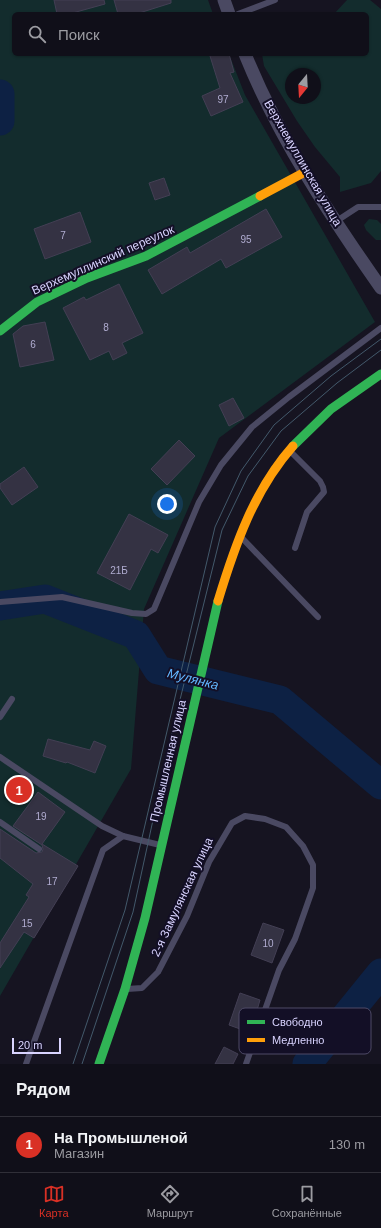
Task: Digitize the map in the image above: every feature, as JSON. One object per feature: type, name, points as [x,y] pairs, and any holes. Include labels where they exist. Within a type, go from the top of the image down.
[{"type":"street","points":[[224,0],[229,12]]},
{"type":"street","name":"Верхнемуллинская улица","points":[[247,56],[257,82],[305,172],[335,222],[381,288]]},
{"type":"street","name":"Верхемуллинский переулок","points":[[0,331],[37,302],[87,278],[146,256],[305,172]]},
{"type":"street","name":"Промышленная улица","points":[[99,1064],[125,989],[145,918],[217,605],[231,555],[239,535],[251,507],[273,470],[290,450],[331,409],[381,374]]},
{"type":"lane","points":[[243,12],[275,0]]},
{"type":"lane","points":[[335,222],[358,207],[381,207]]},
{"type":"lane","points":[[0,602],[57,596],[132,613],[146,614],[154,609],[200,502],[221,465],[252,427],[289,397],[381,328]]},
{"type":"lane","points":[[290,450],[320,481],[324,492],[307,512],[295,548]]},
{"type":"lane","points":[[239,535],[318,617]]},
{"type":"lane","points":[[0,717],[12,700]]},
{"type":"lane","points":[[1,760],[102,826],[123,836],[162,845]]},
{"type":"lane","name":"2-я Замулянская улица","points":[[125,989],[142,988],[158,972],[187,916],[208,862],[232,823],[245,816],[265,819],[286,827],[303,846],[313,865],[313,888],[295,939],[279,970],[266,1008]]},
{"type":"lane","points":[[0,822],[39,848]]},
{"type":"lane","points":[[26,1064],[103,850],[123,836]]},
{"type":"lane","name":"2-я Замулянская улица","points":[[246,1064],[250,1054]]},
{"type":"green space","points":[[0,0],[208,0],[212,12],[12,12],[12,56],[230,56],[245,95],[375,322],[219,438],[144,609],[131,769],[0,996]]},
{"type":"green space","points":[[347,0],[370,0],[381,9],[381,171],[371,183],[340,192],[340,177],[315,147],[287,104],[321,104],[321,68],[285,68],[285,101],[264,66],[262,56],[369,56],[369,12],[336,12]]},
{"type":"green space","points":[[369,219],[377,220],[381,224],[381,240],[376,240],[366,230],[364,225]]},
{"type":"building","points":[[54,0],[104,0],[105,4],[76,12],[57,12]]},
{"type":"building","points":[[114,0],[171,0],[171,3],[142,12],[117,12]]},
{"type":"building","points":[[210,56],[230,56],[234,72],[230,73],[243,102],[211,116],[202,96],[220,88]]},
{"type":"building","points":[[164,178],[170,195],[155,200],[149,183]]},
{"type":"building","points":[[266,209],[282,237],[226,268],[221,259],[162,294],[148,270],[187,247],[190,253]]},
{"type":"building","points":[[80,212],[91,242],[45,259],[34,229]]},
{"type":"building","points":[[119,284],[143,333],[122,343],[127,353],[113,360],[109,351],[90,360],[63,308],[84,297],[86,300]]},
{"type":"building","points":[[45,322],[54,360],[20,367],[13,334],[23,326]]},
{"type":"building","points":[[233,398],[244,418],[229,426],[219,405]]},
{"type":"building","points":[[179,440],[195,456],[167,485],[151,469]]},
{"type":"building","points":[[24,467],[38,487],[12,505],[0,488],[0,484]]},
{"type":"building","points":[[129,514],[168,535],[158,553],[151,549],[130,590],[97,573]]},
{"type":"building","points":[[48,739],[90,750],[94,741],[106,746],[95,773],[67,762],[66,763],[43,756]]},
{"type":"building","points":[[38,792],[65,812],[42,844],[78,866],[34,938],[24,932],[0,968],[0,943],[29,897],[26,895],[33,884],[0,858],[0,829],[36,853],[42,852],[42,845],[13,826]]},
{"type":"building","points":[[263,923],[284,930],[272,963],[251,955]]},
{"type":"building","points":[[240,993],[260,1000],[258,1008],[239,1008],[239,1029],[229,1025]]},
{"type":"building","points":[[224,1047],[238,1054],[233,1064],[215,1064]]},
{"type":"waterway","name":"Мулянка","points":[[0,94],[0,121]]},
{"type":"waterway","name":"Мулянка","points":[[0,606],[45,599],[136,635],[158,670],[280,700],[381,785]]},
{"type":"waterway","name":"Мулянка","points":[[353,1008],[381,973]]},
{"type":"waterway","name":"Мулянка","points":[[307,1064],[315,1054]]},
{"type":"tram line","points":[[73,1064],[125,910],[215,527],[241,471],[274,425],[331,376],[381,339]]},
{"type":"tram line","points":[[82,1064],[133,912],[173,728],[222,530],[248,476],[281,431],[337,383],[381,350]]},
{"type":"traffic: fast","points":[[0,331],[37,302],[87,278],[146,256],[260,196]]},
{"type":"traffic: fast","points":[[293,446],[331,409],[381,374]]},
{"type":"traffic: fast","points":[[99,1064],[125,989],[145,918],[218,601]]},
{"type":"traffic: slow","points":[[260,196],[305,172]]},
{"type":"traffic: slow","points":[[218,601],[231,559],[247,519],[267,481],[293,446]]},
{"type":"place","name":"На Промышленой","points":[[19,790]]}]
